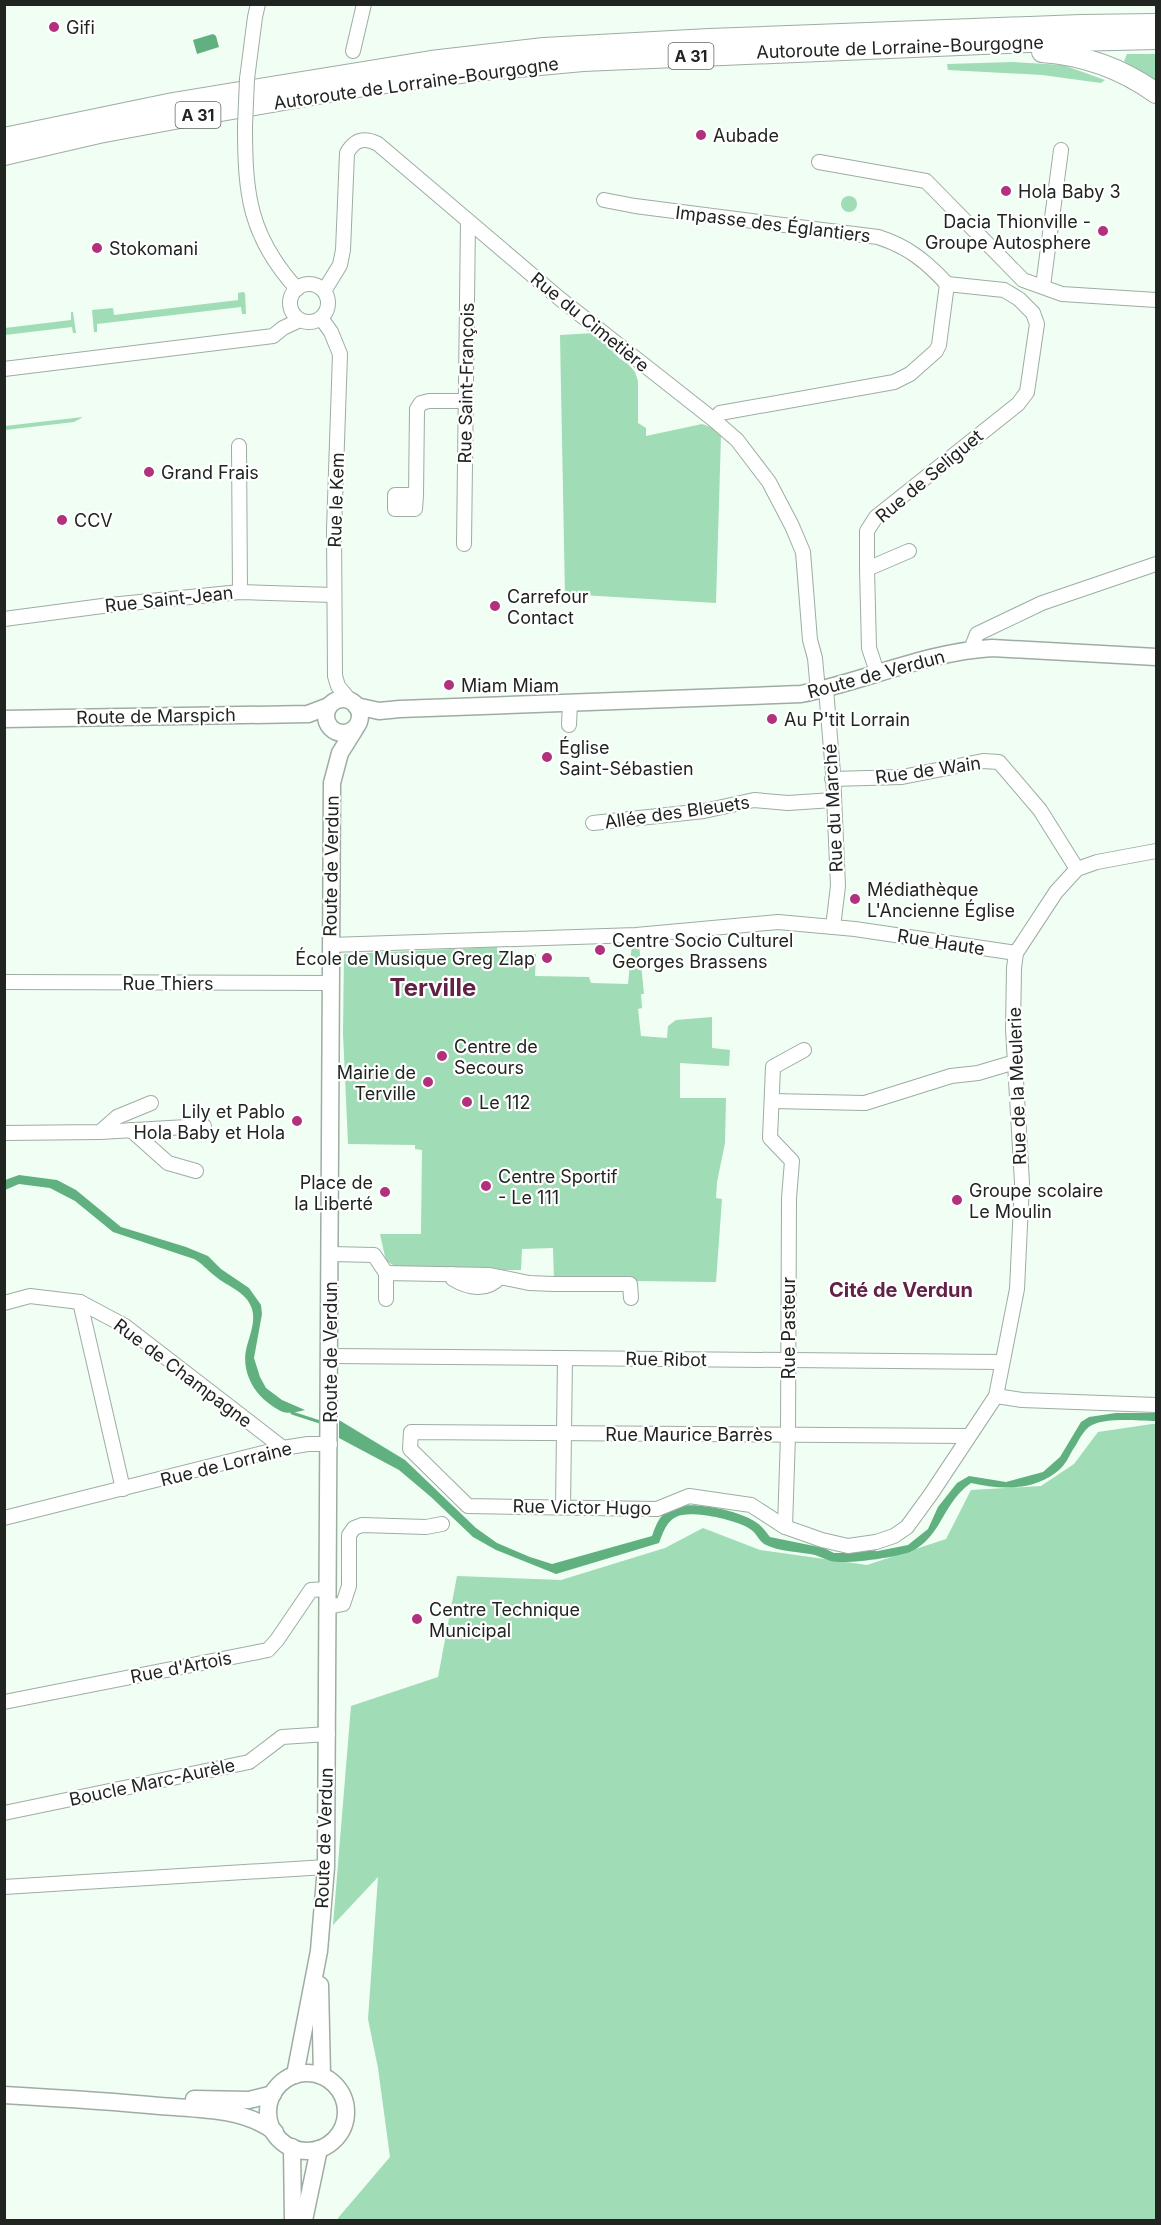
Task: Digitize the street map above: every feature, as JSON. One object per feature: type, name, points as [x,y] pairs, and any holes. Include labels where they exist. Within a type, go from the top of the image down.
[{"type":"highway","points":[[1081,25],[1101,16],[1156,14]]},
{"type":"highway","name":"Autoroute de Lorraine-Bourgogne","points":[[5,142],[173,103],[430,61],[532,49],[609,43],[1156,24]]},
{"type":"highway","name":"Autoroute de Lorraine-Bourgogne","points":[[5,142],[27,149],[180,118],[370,86],[475,71],[582,60],[1156,39]]},
{"type":"highway","points":[[908,47],[953,51],[1030,51],[1070,55],[1116,69],[1156,93]]},
{"type":"highway","points":[[4,161],[27,149]]},
{"type":"main road","name":"Route de Verdun","points":[[354,704],[379,711],[801,694],[822,690],[877,672],[973,649],[993,648],[1156,657]]},
{"type":"main road","points":[[331,715],[345,734],[356,727],[360,715],[354,704],[342,699],[331,715],[340,753]]},
{"type":"main road","name":"Route de Verdun","points":[[295,2075],[319,1951],[326,1868],[332,783],[340,753],[356,727],[379,711]]},
{"type":"main road","name":"Route de Marspich","points":[[4,718],[331,715]]},
{"type":"main road","name":"Route de Verdun","points":[[319,1951],[322,2076]]},
{"type":"main road","points":[[4,2095],[214,2111],[264,2124],[282,2141],[301,2150],[319,2148],[330,2143],[338,2135],[344,2125],[346,2113],[345,2101],[340,2091],[322,2076],[309,2073],[295,2075],[279,2085],[273,2094],[268,2113],[274,2132]]},
{"type":"main road","points":[[55,2098],[249,2100],[273,2094]]},
{"type":"main road","points":[[292,2147],[293,2220]]},
{"type":"main road","points":[[304,2220],[319,2148]]},
{"type":"street","points":[[258,4],[248,80],[245,126],[247,180],[252,216],[261,241],[272,259],[297,289]]},
{"type":"street","points":[[353,51],[364,4]]},
{"type":"street","name":"Rue du Cimetière","points":[[324,291],[340,265],[343,250],[347,153],[353,144],[369,139],[378,144],[583,318],[737,440],[768,482],[803,552],[810,640],[822,690]]},
{"type":"street","points":[[1043,286],[1061,150]]},
{"type":"street","points":[[819,162],[926,181],[1023,279],[1062,294],[1156,300]]},
{"type":"street","name":"Impasse des Églantiers","points":[[604,200],[878,237],[915,253],[947,284]]},
{"type":"street","name":"Rue Saint-François","points":[[464,544],[468,221]]},
{"type":"street","points":[[308,284],[324,291],[328,308],[321,318],[311,322],[296,316],[290,299],[297,289],[308,284]]},
{"type":"street","points":[[714,420],[720,413],[902,379],[933,355],[939,345],[947,284]]},
{"type":"street","name":"Rue de Seliguet","points":[[877,672],[869,648],[867,531],[876,516],[1023,399],[1027,392],[1037,332],[1033,313],[1019,299],[1004,290],[947,284]]},
{"type":"street","points":[[4,369],[273,336],[296,316]]},
{"type":"street","name":"Rue le Kem","points":[[321,318],[331,332],[340,354],[333,595],[335,676],[338,686],[331,715]]},
{"type":"street","points":[[416,495],[417,409],[421,402],[429,400],[465,401]]},
{"type":"street","points":[[239,446],[240,592]]},
{"type":"street","points":[[867,569],[909,551]]},
{"type":"street","points":[[973,649],[977,634],[1042,603],[1156,564]]},
{"type":"street","name":"Rue Saint-Jean","points":[[4,619],[110,605],[240,592],[333,595]]},
{"type":"street","points":[[338,686],[354,704]]},
{"type":"street","name":"Rue du Marché","points":[[822,690],[832,779],[838,886],[833,927]]},
{"type":"street","points":[[570,703],[570,725]]},
{"type":"street","name":"Rue de Wain","points":[[832,779],[902,777],[983,761],[999,762],[1040,810],[1077,870]]},
{"type":"street","name":"Allée des Bleuets","points":[[593,823],[704,811],[754,800],[788,803],[833,800]]},
{"type":"street","points":[[1016,953],[1056,892],[1077,870],[1097,861],[1156,851]]},
{"type":"street","name":"Rue Haute","points":[[330,945],[628,935],[778,922],[833,927],[1016,953]]},
{"type":"street","name":"Rue de la Meulerie","points":[[996,1396],[1017,1289],[1020,1245],[1022,1183],[1013,1029],[1016,953]]},
{"type":"street","name":"Rue Thiers","points":[[4,982],[330,984]]},
{"type":"street","points":[[804,1050],[773,1067],[772,1101],[865,1103],[951,1076],[978,1073],[1015,1062]]},
{"type":"street","name":"Rue Pasteur","points":[[772,1101],[770,1138],[792,1161],[789,1198],[788,1435],[784,1527]]},
{"type":"street","points":[[100,1132],[117,1118],[151,1103]]},
{"type":"street","points":[[4,1133],[100,1132],[204,1126]]},
{"type":"street","points":[[131,1130],[168,1163],[196,1171]]},
{"type":"street","points":[[331,1254],[374,1255],[386,1273],[386,1299]]},
{"type":"street","points":[[386,1273],[500,1276],[529,1283],[545,1284],[630,1284],[631,1298]]},
{"type":"street","name":"Rue de Champagne","points":[[4,1303],[30,1296],[80,1302],[125,1326],[283,1448]]},
{"type":"street","name":"Rue de Champagne","points":[[80,1302],[123,1489]]},
{"type":"street","name":"Rue Ribot","points":[[330,1356],[1001,1362]]},
{"type":"street","points":[[563,1507],[565,1358]]},
{"type":"street","points":[[996,1396],[1022,1400],[1156,1405]]},
{"type":"street","name":"Rue Victor Hugo","points":[[411,1432],[410,1449],[468,1506],[657,1509],[689,1496],[751,1505],[784,1527],[848,1546],[876,1542],[894,1536],[907,1527],[996,1396]]},
{"type":"street","name":"Rue Maurice Barrès","points":[[411,1432],[968,1436]]},
{"type":"street","name":"Rue de Lorraine","points":[[4,1518],[283,1448],[308,1444],[330,1444]]},
{"type":"street","points":[[328,1607],[343,1604],[349,1586],[349,1535],[354,1528],[362,1525],[426,1527],[442,1524]]},
{"type":"street","name":"Rue d'Artois","points":[[4,1702],[268,1650],[311,1590],[328,1589]]},
{"type":"street","name":"Boucle Marc-Aurèle","points":[[4,1813],[249,1762],[282,1737],[327,1734]]},
{"type":"street","points":[[4,1887],[326,1868]]},
{"type":"shaded area","points":[[213,34],[216,36],[219,47],[197,54],[193,40]]},
{"type":"shaded area","points":[[1127,54],[1156,54],[1156,85],[1124,61]]},
{"type":"shaded area","points":[[1013,62],[1063,65],[1105,80],[1101,83],[1042,75],[948,70],[947,64]]},
{"type":"shaded area","points":[[849,196],[855,198],[857,204],[855,210],[849,212],[843,210],[841,204],[843,198]]},
{"type":"shaded area","points":[[238,293],[245,293],[246,314],[242,314],[241,307],[97,324],[97,332],[94,332],[92,310],[113,308],[114,315],[238,300]]},
{"type":"shaded area","points":[[71,312],[73,312],[76,333],[73,333],[72,327],[5,335],[5,328],[71,320]]},
{"type":"shaded area","points":[[594,333],[635,372],[638,381],[638,423],[646,428],[646,436],[702,424],[721,435],[716,603],[565,594],[560,335]]},
{"type":"shaded area","points":[[83,417],[74,422],[5,430],[5,426]]},
{"type":"shaded area","points":[[632,944],[639,944],[644,994],[641,994],[642,1008],[638,1009],[641,1036],[667,1038],[668,1026],[676,1020],[712,1017],[712,1048],[730,1050],[729,1066],[680,1063],[680,1098],[726,1098],[725,1143],[716,1198],[722,1199],[716,1282],[554,1280],[553,1248],[522,1249],[521,1270],[402,1270],[386,1261],[380,1234],[421,1234],[422,1150],[415,1149],[415,1145],[348,1144],[343,1033],[344,954],[497,947],[497,954],[536,954],[535,976],[589,977],[591,983],[628,984]]},
{"type":"shaded area","points":[[19,1175],[57,1180],[76,1190],[121,1227],[208,1256],[221,1269],[249,1288],[261,1305],[262,1314],[254,1358],[260,1377],[266,1388],[282,1400],[305,1410],[293,1413],[281,1411],[257,1392],[249,1379],[245,1357],[253,1324],[253,1314],[250,1303],[242,1294],[194,1259],[113,1232],[75,1201],[50,1188],[19,1184],[5,1190],[5,1180]]},
{"type":"shaded area","points":[[1116,1413],[1156,1413],[1156,1421],[1115,1420],[1092,1425],[1083,1433],[1061,1468],[1039,1482],[1006,1488],[971,1483],[954,1500],[930,1537],[922,1545],[906,1553],[860,1561],[831,1561],[766,1545],[752,1531],[735,1522],[691,1514],[673,1519],[665,1528],[659,1543],[556,1574],[496,1550],[473,1537],[399,1470],[339,1438],[339,1420],[405,1460],[476,1528],[497,1543],[552,1564],[652,1536],[659,1520],[667,1511],[678,1506],[689,1505],[740,1514],[759,1524],[770,1537],[824,1548],[834,1553],[868,1553],[908,1545],[928,1529],[938,1507],[957,1483],[969,1476],[1006,1482],[1043,1472],[1060,1457],[1081,1422],[1089,1417]]},
{"type":"shaded area","points":[[1156,1424],[1156,2220],[338,2220],[390,2157],[378,2068],[368,2019],[378,1877],[333,1925],[351,1706],[438,1677],[457,1576],[561,1580],[665,1548],[703,1528],[760,1550],[867,1565],[946,1539],[971,1490],[1041,1486],[1074,1464],[1098,1432]]},
{"type":"waterway","points":[[292,1413],[323,1423]]},
{"type":"waterway","points":[[843,1554],[875,1552]]},
{"type":"place","name":"Gifi","points":[[54,27]]},
{"type":"place","name":"Aubade","points":[[701,135]]},
{"type":"place","name":"Hola Baby 3","points":[[1006,191]]},
{"type":"place","name":"Dacia Thionville - Groupe Autosphere","points":[[1103,231]]},
{"type":"place","name":"Stokomani","points":[[97,248]]},
{"type":"place","name":"Grand Frais","points":[[149,472]]},
{"type":"place","name":"CCV","points":[[62,520]]},
{"type":"place","name":"Carrefour Contact","points":[[495,606]]},
{"type":"place","name":"Miam Miam","points":[[449,685]]},
{"type":"place","name":"Au P'tit Lorrain","points":[[772,719]]},
{"type":"place","name":"Église Saint-Sébastien","points":[[547,757]]},
{"type":"place","name":"Médiathèque L'Ancienne Église","points":[[855,899]]},
{"type":"place","name":"Centre Socio Culturel Georges Brassens","points":[[600,950]]},
{"type":"place","name":"École de Musique Greg Zlap","points":[[547,958]]},
{"type":"place","name":"Centre de Secours","points":[[442,1056]]},
{"type":"place","name":"Mairie de Terville","points":[[428,1082]]},
{"type":"place","name":"Le 112","points":[[467,1102]]},
{"type":"place","name":"Lily et Pablo Hola Baby et Hola","points":[[297,1121]]},
{"type":"place","name":"Centre Sportif - Le 111","points":[[486,1186]]},
{"type":"place","name":"Place de la Liberté","points":[[385,1192]]},
{"type":"place","name":"Groupe scolaire Le Moulin","points":[[957,1200]]},
{"type":"place","name":"Centre Technique Municipal","points":[[417,1619]]},
{"type":"district","name":"Terville","points":[[433,987]]},
{"type":"district","name":"Cité de Verdun","points":[[901,1290]]}]
